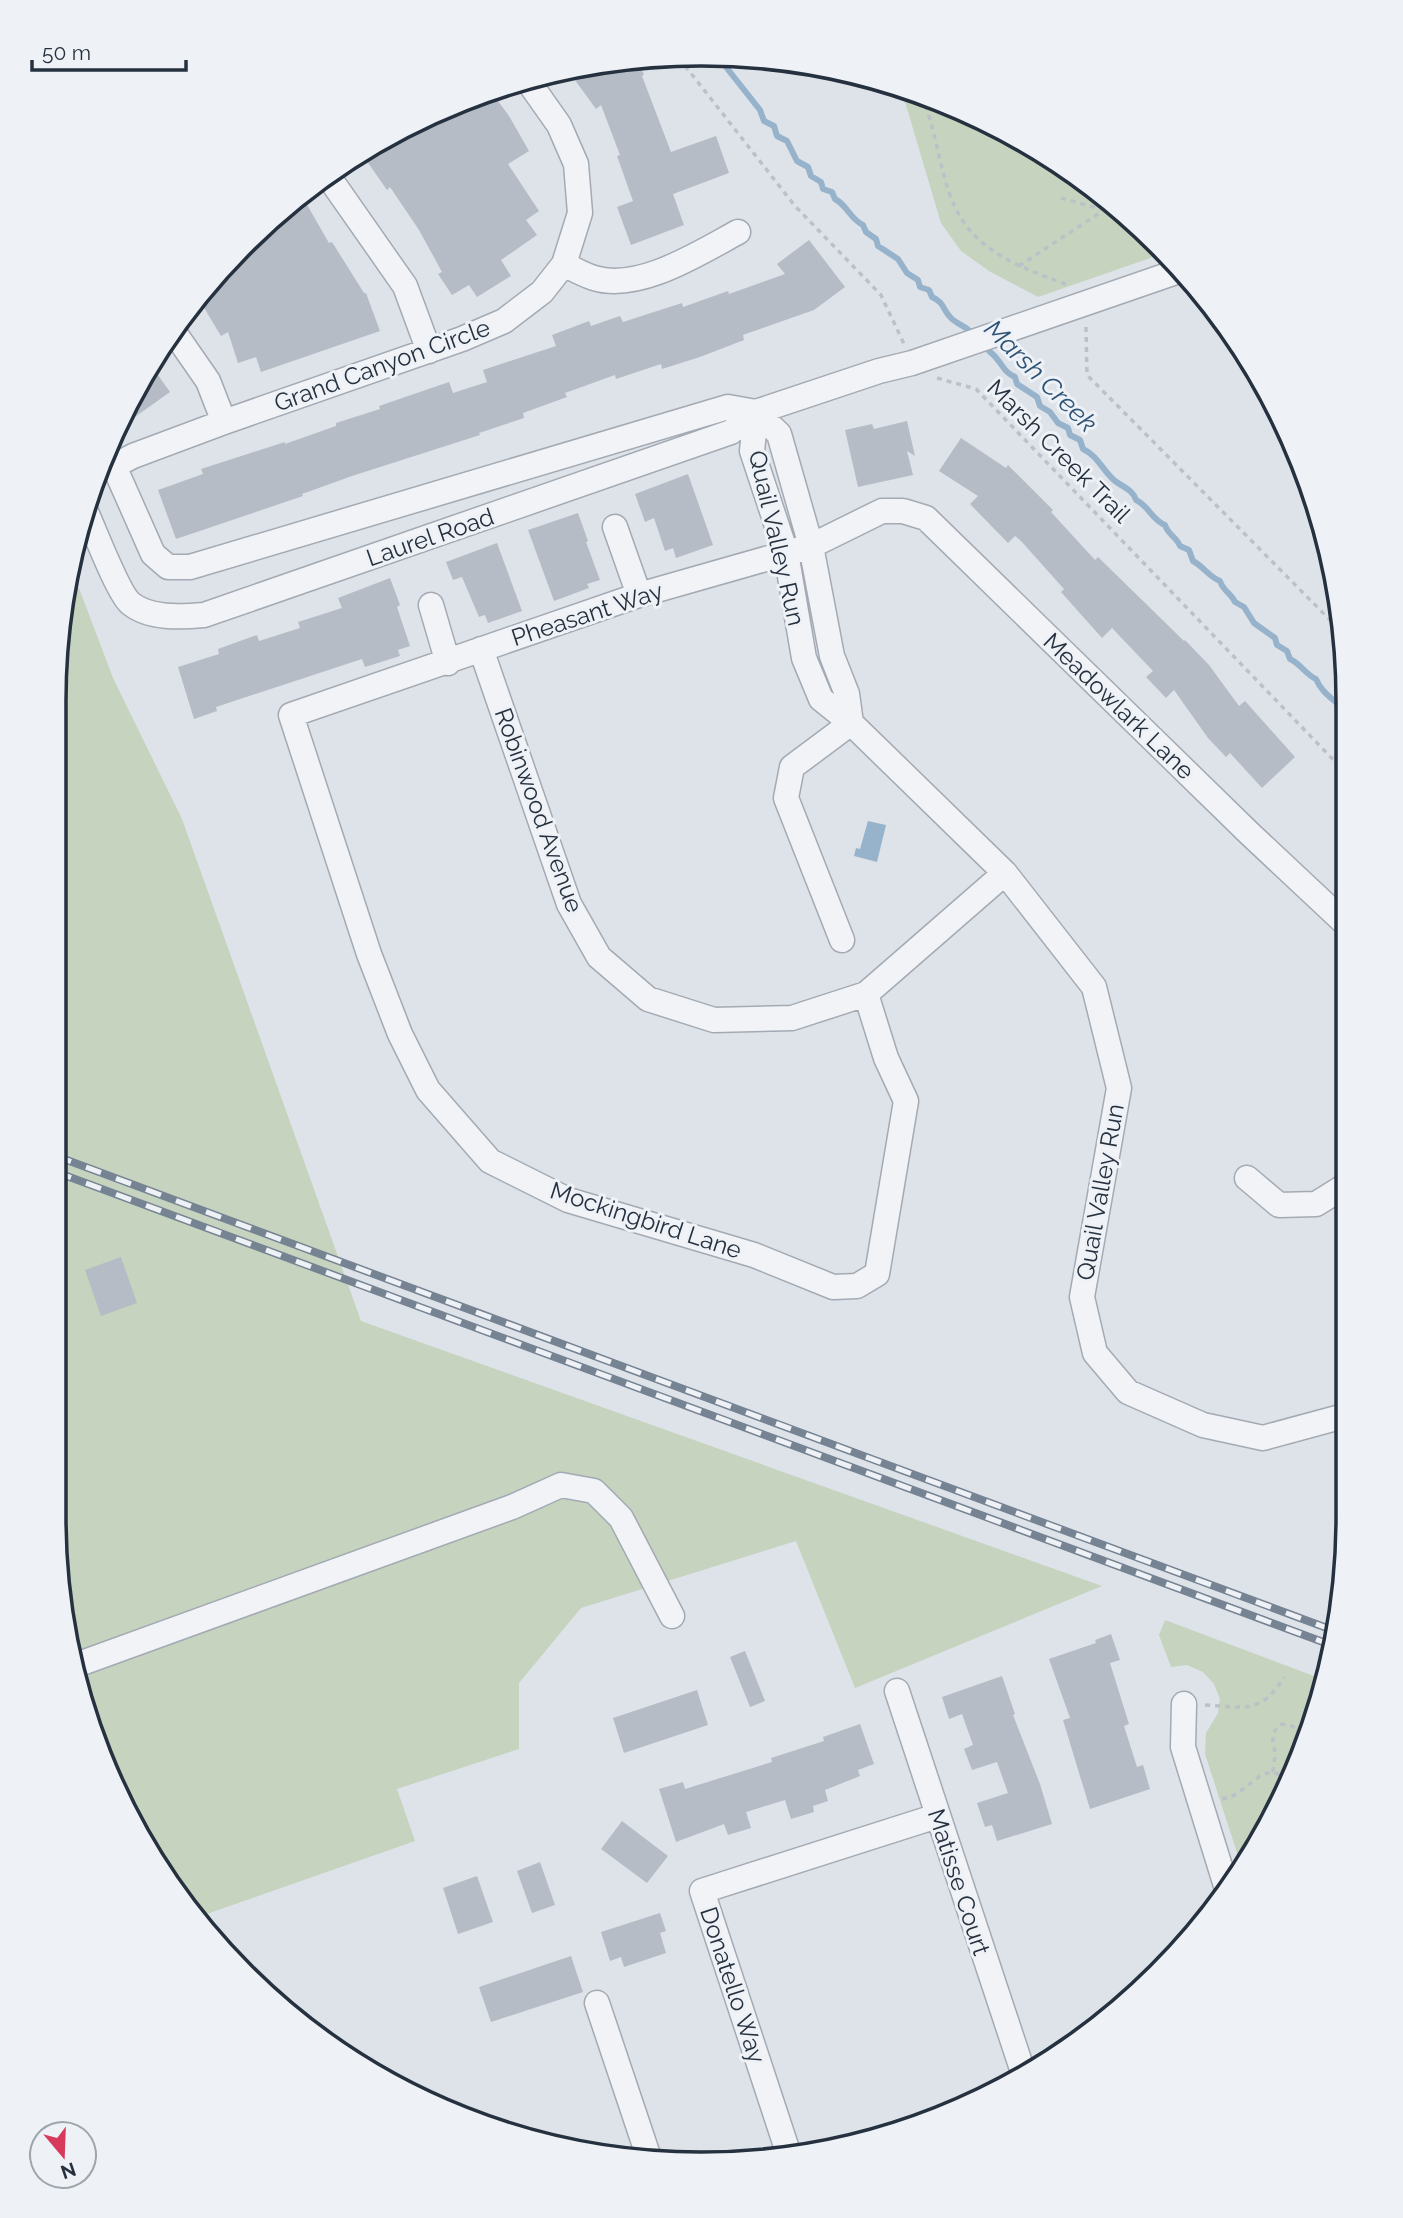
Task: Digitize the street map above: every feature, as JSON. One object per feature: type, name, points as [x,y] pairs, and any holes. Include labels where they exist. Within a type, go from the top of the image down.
[{"type":"street","name":"Grand Canyon Circle","points":[[115,458],[133,456],[429,351],[504,321],[542,292],[564,264],[580,213],[576,164],[559,125],[534,89]]},
{"type":"street","points":[[334,185],[405,286],[429,351]]},
{"type":"street","points":[[564,264],[594,278],[617,281],[677,265],[738,232]]},
{"type":"street","name":"Laurel Road","points":[[92,524],[121,590],[130,602],[145,611],[178,617],[204,615],[732,432],[756,412],[912,363],[1171,274]]},
{"type":"street","points":[[180,341],[208,381],[224,422]]},
{"type":"street","name":"Laurel Road","points":[[112,466],[153,554],[168,567],[190,567],[728,407],[756,412]]},
{"type":"street","name":"Quail Valley Run","points":[[756,412],[779,434],[811,546],[832,656],[847,694],[851,723]]},
{"type":"street","name":"Quail Valley Run","points":[[756,412],[752,452],[786,553],[804,658],[821,699],[851,723],[1005,873],[1094,987],[1119,1088],[1082,1297],[1095,1353],[1128,1392],[1203,1425],[1263,1438],[1336,1418]]},
{"type":"street","name":"Meadowlark Lane","points":[[882,512],[904,511],[926,518],[1336,915]]},
{"type":"street","name":"Pheasant Way","points":[[291,715],[639,595],[811,546],[882,512]]},
{"type":"street","points":[[615,527],[639,595]]},
{"type":"street","points":[[431,605],[448,663]]},
{"type":"street","name":"Robinwood Avenue","points":[[481,649],[569,904],[599,957],[648,999],[713,1020],[792,1018],[866,994],[1005,873]]},
{"type":"street","name":"Mockingbird Lane","points":[[291,715],[369,954],[400,1034],[428,1090],[490,1161],[568,1200],[754,1255],[833,1287],[857,1286],[877,1274],[906,1101],[886,1058],[866,994]]},
{"type":"street","points":[[842,940],[786,798],[792,767],[851,723]]},
{"type":"street","points":[[1247,1178],[1279,1205],[1316,1204],[1336,1192]]},
{"type":"street","points":[[84,1662],[512,1507],[561,1485],[594,1491],[621,1518],[672,1616]]},
{"type":"street","name":"Matisse Court","points":[[897,1691],[1021,2065]]},
{"type":"street","points":[[1184,1704],[1182,1747],[1223,1877]]},
{"type":"street","name":"Donatello Way","points":[[786,2146],[702,1891],[937,1816]]},
{"type":"street","points":[[597,2003],[646,2149]]},
{"type":"path","points":[[686,67],[795,206],[881,295],[912,363]]},
{"type":"path","points":[[927,108],[945,183],[955,209],[987,249],[1019,266],[1074,287],[1086,304],[1087,375],[1331,621]]},
{"type":"path","points":[[1061,198],[1102,209]]},
{"type":"path","points":[[1019,266],[1103,210]]},
{"type":"path","name":"Marsh Creek Trail","points":[[912,363],[941,381],[976,388],[1336,763]]},
{"type":"path","points":[[1184,1704],[1244,1709],[1260,1703],[1275,1692],[1284,1677]]},
{"type":"path","points":[[1273,1772],[1275,1754],[1271,1738],[1275,1730],[1282,1724],[1299,1730]]},
{"type":"path","points":[[1201,1807],[1237,1794],[1256,1777],[1273,1772],[1281,1775]]},
{"type":"green space","points":[[904,100],[945,115],[1019,152],[1088,198],[1155,256],[1038,297],[989,271],[961,251],[941,223]]},
{"type":"green space","points":[[77,589],[113,678],[182,819],[361,1321],[1102,1586],[855,1688],[796,1541],[581,1608],[519,1683],[519,1749],[397,1789],[415,1841],[207,1914],[152,1834],[115,1760],[88,1681],[72,1599],[66,1516],[66,702],[72,619]]},
{"type":"green space","points":[[1165,1620],[1316,1677],[1288,1760],[1271,1797],[1238,1855],[1205,1754],[1206,1733],[1218,1713],[1220,1699],[1214,1684],[1203,1672],[1187,1665],[1171,1667],[1159,1635]]},
{"type":"water","points":[[868,821],[886,825],[877,862],[854,856],[856,848],[860,849]]},
{"type":"building","points":[[641,70],[671,152],[716,136],[729,173],[673,194],[684,225],[631,245],[617,207],[633,201],[617,156],[620,155],[601,105],[596,109],[575,80]]},
{"type":"building","points":[[497,100],[529,151],[508,164],[539,211],[526,220],[537,235],[501,260],[511,276],[477,297],[469,285],[452,295],[438,274],[442,272],[419,230],[390,187],[387,190],[368,162],[421,132]]},
{"type":"building","points":[[307,205],[329,243],[332,242],[366,293],[380,331],[261,372],[256,357],[238,363],[228,332],[221,336],[204,308],[252,252]]},
{"type":"building","points":[[809,240],[845,287],[814,310],[743,335],[744,340],[700,357],[662,369],[661,364],[616,379],[615,375],[565,393],[567,397],[523,413],[524,418],[479,433],[480,435],[352,476],[302,494],[303,496],[176,539],[158,490],[203,474],[201,469],[285,444],[380,409],[379,406],[449,382],[453,393],[487,382],[483,370],[556,346],[552,335],[589,321],[591,326],[620,316],[623,322],[682,303],[683,307],[728,291],[729,294],[785,274],[777,264]]},
{"type":"building","points":[[158,375],[170,392],[134,418]]},
{"type":"building","points":[[907,421],[915,456],[907,451],[913,475],[858,487],[845,430],[872,424],[874,429]]},
{"type":"building","points":[[961,438],[1006,468],[1008,465],[1053,510],[1051,512],[1095,560],[1098,557],[1185,640],[1209,665],[1239,706],[1245,701],[1295,757],[1262,788],[1230,753],[1226,757],[1208,738],[1174,690],[1166,698],[1146,677],[1153,671],[1112,628],[1102,638],[1061,592],[1064,589],[1021,541],[1015,536],[1008,543],[970,504],[978,496],[939,471]]},
{"type":"building","points":[[688,474],[713,545],[676,558],[673,548],[665,551],[654,518],[645,522],[635,494]]},
{"type":"building","points":[[578,513],[600,580],[587,584],[589,588],[554,601],[528,530]]},
{"type":"building","points":[[497,543],[522,611],[488,623],[485,615],[479,617],[462,577],[453,580],[446,562]]},
{"type":"building","points":[[390,578],[410,646],[398,650],[400,656],[365,667],[362,659],[216,707],[217,711],[194,719],[178,667],[219,654],[218,649],[257,635],[259,641],[300,628],[298,622],[342,608],[338,598]]},
{"type":"building","points":[[121,1257],[137,1303],[101,1316],[85,1270]]},
{"type":"building","points":[[1111,1634],[1120,1660],[1110,1663],[1129,1724],[1124,1726],[1137,1767],[1143,1765],[1150,1789],[1090,1809],[1063,1720],[1070,1718],[1049,1659],[1096,1643],[1095,1640]]},
{"type":"building","points":[[745,1651],[765,1701],[750,1707],[730,1657]]},
{"type":"building","points":[[1002,1676],[1052,1824],[997,1841],[992,1825],[985,1827],[977,1803],[1008,1793],[997,1762],[972,1770],[964,1749],[973,1745],[962,1714],[949,1719],[942,1697]]},
{"type":"building","points":[[697,1690],[708,1725],[624,1753],[613,1718]]},
{"type":"building","points":[[860,1724],[874,1764],[858,1770],[860,1776],[825,1790],[828,1801],[813,1806],[814,1812],[791,1819],[785,1800],[746,1812],[751,1828],[728,1835],[724,1824],[676,1842],[659,1789],[683,1782],[685,1789],[772,1762],[771,1758],[824,1741],[823,1737]]},
{"type":"building","points":[[622,1821],[668,1856],[647,1883],[601,1849]]},
{"type":"building","points":[[540,1862],[555,1905],[532,1913],[517,1871]]},
{"type":"building","points":[[477,1876],[493,1922],[458,1934],[443,1888]]},
{"type":"building","points":[[660,1913],[666,1931],[660,1933],[666,1953],[624,1967],[621,1957],[610,1961],[601,1932]]},
{"type":"building","points":[[571,1956],[583,1992],[491,2022],[479,1987]]},
{"type":"waterway","name":"Marsh Creek","points":[[726,67],[760,110],[764,121],[774,126],[777,136],[787,141],[797,161],[808,167],[811,176],[821,182],[823,189],[832,192],[835,199],[876,239],[878,246],[898,259],[907,273],[918,280],[920,287],[929,290],[951,318],[973,337]]},
{"type":"waterway","name":"Marsh Creek","points":[[984,345],[1006,371],[1015,377],[1017,384],[1037,397],[1040,406],[1050,412],[1058,423],[1068,428],[1070,435],[1080,440],[1083,449],[1165,525],[1180,546],[1189,550],[1193,561],[1220,581],[1235,602],[1244,607],[1254,623],[1275,638],[1277,645],[1287,651],[1290,659],[1316,679],[1336,703]]},
{"type":"railway","points":[[66,1160],[1326,1628]]},
{"type":"railway","points":[[66,1176],[1324,1642]]}]
